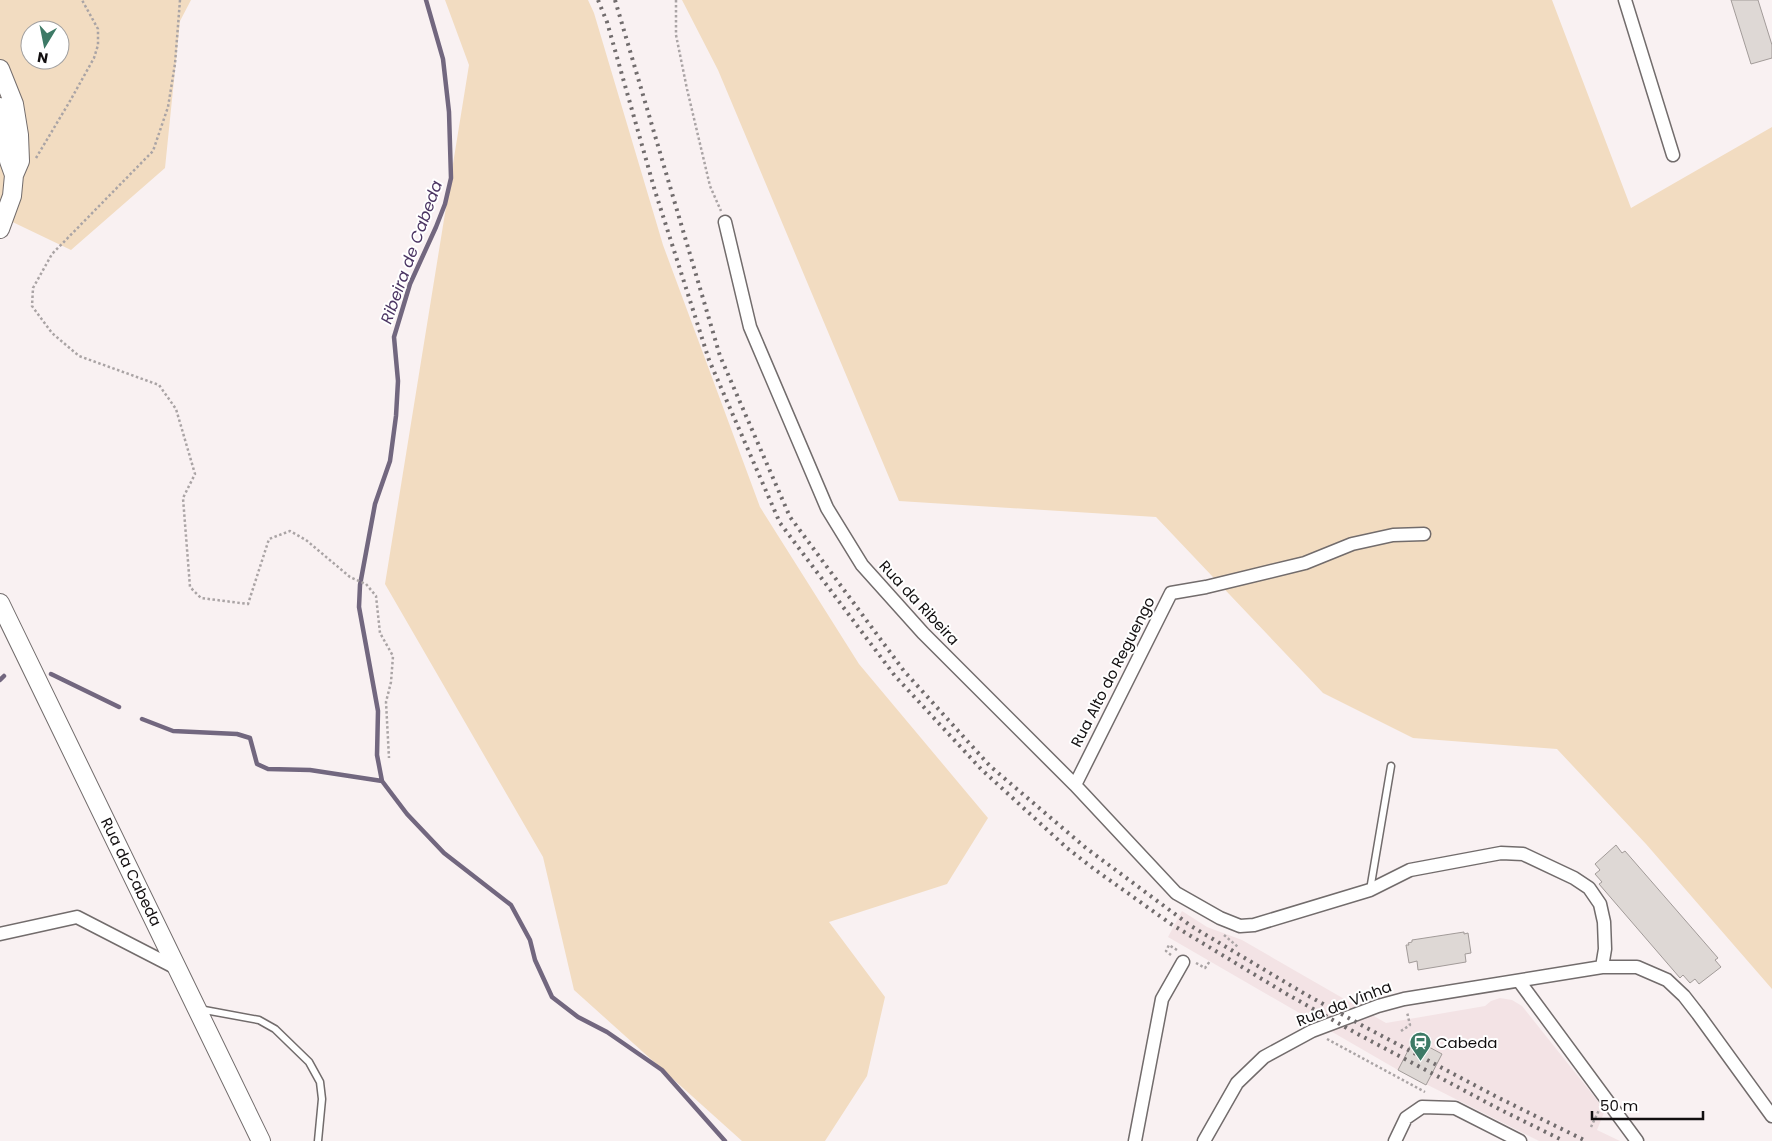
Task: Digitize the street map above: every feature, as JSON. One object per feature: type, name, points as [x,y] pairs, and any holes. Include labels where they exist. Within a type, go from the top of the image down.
[{"type":"main road","points":[[0,69],[14,104],[19,135],[20,161],[14,175],[12,196],[0,229]]},
{"type":"main road","points":[[0,107],[9,161],[14,175]]},
{"type":"main road","name":"Rua da Cabeda","points":[[0,603],[262,1141]]},
{"type":"street","points":[[1625,0],[1673,155]]},
{"type":"street","name":"Rua da Ribeira","points":[[726,222],[750,327],[827,508],[862,566],[923,633],[1075,785],[1176,893],[1220,918],[1240,926],[1254,925],[1370,890],[1410,870],[1500,853],[1523,854],[1574,878],[1589,888],[1600,904],[1604,922],[1605,949],[1602,968]]},
{"type":"street","name":"Rua Alto do Reguengo","points":[[1075,785],[1172,593],[1206,587],[1305,563],[1352,544],[1393,535],[1424,534]]},
{"type":"street","points":[[0,934],[77,917],[180,970]]},
{"type":"street","points":[[1135,1141],[1162,999],[1183,962]]},
{"type":"street","name":"Rua da Vinha","points":[[1204,1141],[1237,1083],[1264,1057],[1312,1031],[1378,1006],[1404,999],[1602,968],[1637,967],[1667,980],[1684,996],[1698,1014],[1772,1116]]},
{"type":"street","points":[[1519,981],[1636,1141]]},
{"type":"street","points":[[1395,1141],[1406,1118],[1422,1107],[1456,1108],[1520,1141]]},
{"type":"lane","points":[[1370,890],[1391,766]]},
{"type":"lane","points":[[198,1009],[259,1020],[275,1029],[309,1062],[320,1082],[322,1099],[318,1141]]},
{"type":"path","points":[[14,175],[30,168],[94,58],[98,44],[98,29],[82,0]]},
{"type":"path","points":[[180,0],[175,64],[168,106],[153,152],[52,254],[33,288],[32,306],[52,333],[79,356],[159,385],[176,409],[195,474],[183,498],[190,587],[201,598],[248,604],[269,538],[290,531],[306,540],[354,578],[366,584],[376,596],[380,633],[392,656],[391,682],[386,702],[388,758]]},
{"type":"path","points":[[676,0],[676,35],[700,147],[710,186],[726,222]]},
{"type":"path","points":[[1401,1032],[1410,1025],[1404,999]]},
{"type":"path","points":[[1312,1031],[1430,1095]]},
{"type":"shaded area","points":[[0,0],[191,0],[180,21],[165,168],[71,250],[0,216]]},
{"type":"shaded area","points":[[445,0],[588,0],[594,13],[663,245],[760,507],[859,664],[988,818],[947,884],[829,922],[885,997],[867,1076],[825,1141],[742,1141],[574,990],[543,857],[385,584],[469,65]]},
{"type":"shaded area","points":[[682,0],[1552,0],[1631,208],[1772,127],[1772,989],[1646,844],[1557,749],[1413,738],[1323,693],[1156,517],[899,501],[718,70]]},
{"type":"shaded area","points":[[1182,911],[1207,927],[1242,940],[1386,1023],[1485,1006],[1491,1001],[1500,998],[1512,1000],[1522,1006],[1605,1110],[1597,1130],[1620,1141],[1539,1141],[1398,1070],[1168,937]]},
{"type":"building","points":[[1731,0],[1758,0],[1772,45],[1772,58],[1751,64]]},
{"type":"building","points":[[1616,845],[1622,853],[1625,851],[1718,958],[1715,960],[1721,967],[1699,984],[1695,979],[1690,983],[1683,975],[1680,978],[1599,884],[1602,882],[1595,874],[1600,870],[1595,864]]},
{"type":"building","points":[[1464,932],[1464,934],[1468,933],[1471,953],[1465,954],[1466,962],[1418,970],[1417,961],[1409,963],[1406,945],[1409,945],[1408,943],[1412,942],[1412,940]]},
{"type":"building","points":[[1414,1039],[1442,1054],[1426,1085],[1398,1070]]},
{"type":"waterway","name":"Ribeira de Cabeda","points":[[426,0],[443,59],[449,112],[451,178],[445,204],[410,284],[394,337],[398,381],[390,461],[375,504],[360,585],[359,607],[378,711],[377,755],[382,781],[407,814],[444,853],[511,905],[530,940],[535,960],[552,997],[578,1017],[607,1032],[662,1070],[725,1141]]},
{"type":"waterway","points":[[51,674],[119,707]]},
{"type":"waterway","points":[[0,680],[4,676]]},
{"type":"waterway","points":[[142,719],[173,731],[237,734],[250,738],[257,764],[268,769],[310,770],[382,781]]},
{"type":"railway","points":[[598,0],[607,22],[655,191],[709,360],[780,523],[895,676],[981,769],[1067,848],[1171,924],[1354,1032],[1501,1110],[1564,1141]]},
{"type":"railway","points":[[615,0],[720,356],[790,517],[904,671],[990,766],[1086,848],[1191,926],[1305,994],[1365,1027],[1497,1097],[1586,1141]]},
{"type":"place","name":"Cabeda","points":[[1420,1062]]}]
